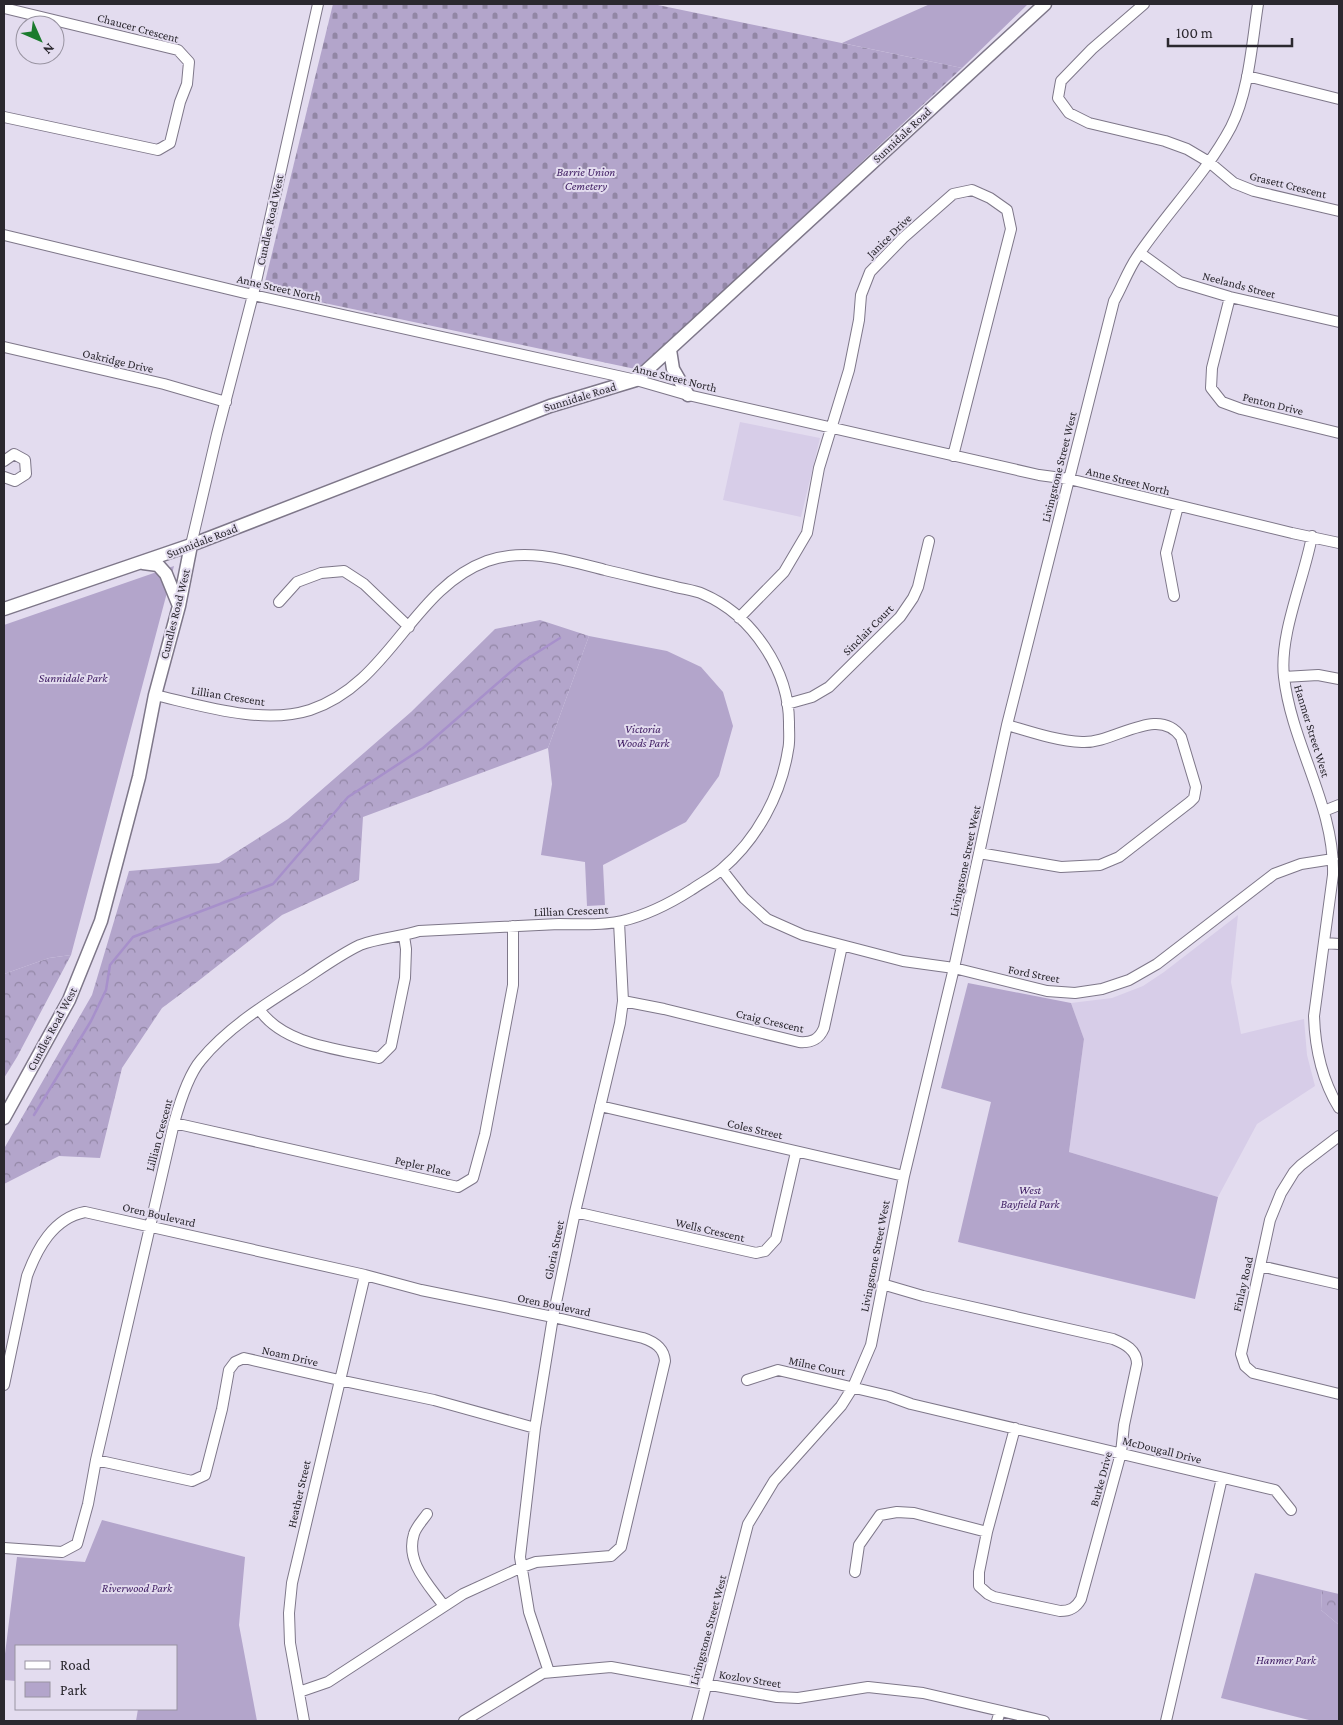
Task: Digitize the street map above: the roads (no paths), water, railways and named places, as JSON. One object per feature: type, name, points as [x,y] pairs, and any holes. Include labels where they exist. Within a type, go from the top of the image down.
[{"type":"main road","name":"Sunnidale Road","points":[[4,609],[191,546],[550,406],[636,380],[1045,4]]},
{"type":"main road","points":[[670,350],[673,369],[688,395]]},
{"type":"main road","name":"Cundles Road West","points":[[4,1118],[69,1000],[101,921],[138,781],[155,695],[179,606],[191,546]]},
{"type":"main road","points":[[143,563],[158,565],[166,574],[179,606]]},
{"type":"street","name":"Cundles Road West","points":[[191,546],[217,434],[253,295],[318,4]]},
{"type":"street","name":"Grasett Crescent","points":[[1144,4],[1092,49],[1061,81],[1058,98],[1069,113],[1089,123],[1165,141],[1187,149],[1209,162],[1234,183],[1254,191],[1339,211]]},
{"type":"street","name":"Livingstone Street West","points":[[697,1721],[748,1524],[774,1481],[831,1418],[853,1387],[871,1345],[904,1176],[954,968],[1008,725],[1114,301],[1140,253],[1209,162],[1232,126],[1241,101],[1258,4]]},
{"type":"street","name":"Chaucer Crescent","points":[[4,8],[178,50],[189,62],[187,84],[180,102],[170,143],[158,150],[4,117]]},
{"type":"street","points":[[1246,76],[1339,99]]},
{"type":"street","name":"Janice Drive","points":[[739,618],[784,572],[807,533],[819,468],[849,370],[859,320],[860,295],[870,272],[903,238],[953,194],[972,190],[990,198],[1006,210],[1010,229],[953,456]]},
{"type":"street","name":"Anne Street North","points":[[4,235],[253,295],[636,380],[688,395],[1039,475],[1069,479],[1339,543]]},
{"type":"street","name":"Neelands Street","points":[[1140,253],[1180,282],[1230,297],[1339,322]]},
{"type":"street","name":"Penton Drive","points":[[1230,297],[1212,368],[1211,388],[1222,402],[1241,409],[1339,433]]},
{"type":"street","name":"Oakridge Drive","points":[[4,347],[164,384],[226,402]]},
{"type":"street","points":[[4,460],[14,454],[26,460],[26,474],[15,481],[4,477]]},
{"type":"street","points":[[1174,596],[1166,553],[1178,506]]},
{"type":"street","name":"Hanmer Street West","points":[[1312,536],[1288,629],[1284,658],[1284,677],[1293,717],[1330,835],[1333,859],[1325,943],[1314,1016],[1314,1030],[1321,1067],[1339,1108]]},
{"type":"street","name":"Sinclair Court","points":[[787,704],[812,697],[829,687],[900,617],[918,587],[928,541]]},
{"type":"street","name":"Lillian Crescent","points":[[4,1548],[62,1552],[77,1544],[88,1504],[96,1460],[180,1101],[199,1062],[219,1041],[259,1009],[346,952],[363,944],[420,931],[619,922],[666,906],[722,870],[757,831],[769,810],[778,787],[789,749],[787,704],[782,684],[770,655],[751,628],[728,608],[702,594],[550,556],[519,555],[488,560],[459,575],[436,594],[391,649],[356,685],[334,699],[312,709],[285,716],[256,716],[155,695]]},
{"type":"street","points":[[279,602],[297,582],[321,573],[344,571],[364,584],[409,627]]},
{"type":"street","points":[[1284,677],[1318,675],[1339,678]]},
{"type":"street","points":[[979,853],[1061,866],[1100,865],[1119,857],[1190,802],[1196,793],[1196,787],[1181,737],[1177,731],[1167,724],[1147,724],[1094,742],[1060,739],[1008,725]]},
{"type":"street","points":[[1324,811],[1339,805]]},
{"type":"street","name":"Ford Street","points":[[722,870],[744,898],[767,919],[803,935],[903,961],[954,968],[1047,991],[1075,993],[1102,989],[1129,980],[1157,964],[1274,874],[1301,864],[1333,859]]},
{"type":"street","name":"Gloria Street","points":[[549,1672],[529,1612],[520,1556],[535,1428],[553,1317],[575,1212],[615,1046],[623,1002],[619,922]]},
{"type":"street","name":"Pepler Place","points":[[174,1123],[458,1187],[472,1178],[485,1134],[513,985],[513,926]]},
{"type":"street","points":[[259,1009],[266,1020],[283,1032],[308,1042],[379,1058],[391,1046],[405,978],[406,949],[404,936]]},
{"type":"street","points":[[1325,943],[1339,944]]},
{"type":"street","name":"Craig Crescent","points":[[623,1002],[664,1009],[799,1042],[810,1042],[819,1036],[824,1028],[842,946]]},
{"type":"street","name":"Coles Street","points":[[600,1106],[904,1176]]},
{"type":"street","name":"Finlay Road","points":[[1339,1136],[1302,1165],[1288,1181],[1281,1193],[1270,1220],[1241,1348],[1245,1366],[1253,1373],[1339,1394]]},
{"type":"street","name":"Wells Crescent","points":[[575,1212],[747,1252],[765,1251],[776,1238],[796,1152]]},
{"type":"street","name":"Oren Boulevard","points":[[4,1386],[27,1276],[38,1253],[60,1222],[85,1212],[365,1275],[421,1290],[553,1317],[651,1341],[663,1351],[665,1361],[621,1547],[611,1556],[536,1562],[522,1567],[463,1594],[328,1682],[299,1692]]},
{"type":"street","points":[[1260,1266],[1339,1284]]},
{"type":"street","name":"Heather Street","points":[[304,1721],[290,1643],[289,1613],[292,1583],[365,1275]]},
{"type":"street","name":"Burke Drive","points":[[882,1284],[923,1296],[1113,1340],[1128,1347],[1136,1355],[1137,1364],[1124,1425],[1121,1452],[1081,1599],[1074,1608],[1066,1611],[994,1597],[979,1586],[978,1579],[987,1532],[1015,1428]]},
{"type":"street","name":"Noam Drive","points":[[96,1460],[192,1481],[205,1475],[222,1409],[229,1370],[235,1362],[244,1358],[434,1400],[535,1428]]},
{"type":"street","name":"Milne Court","points":[[747,1380],[778,1370],[853,1387]]},
{"type":"street","name":"McDougall Drive","points":[[853,1387],[911,1404],[1121,1452],[1274,1490],[1291,1510]]},
{"type":"street","points":[[1166,1721],[1222,1478]]},
{"type":"street","points":[[855,1572],[859,1545],[880,1515],[898,1512],[914,1513],[987,1532]]},
{"type":"street","points":[[427,1514],[414,1533],[411,1555],[419,1572],[444,1606]]},
{"type":"street","name":"Kozlov Street","points":[[464,1721],[543,1673],[611,1667],[777,1697],[798,1698],[868,1687],[923,1692],[998,1716],[1044,1721]]},
{"type":"waterway","points":[[34,1115],[91,1021],[106,990],[110,965],[133,937],[273,884],[348,797],[423,748],[522,662],[560,638]]},
{"type":"park label","name":"Barrie Union Cemetery","points":[[586,179]]},
{"type":"park label","name":"Sunnidale Park","points":[[73,678]]},
{"type":"park label","name":"Victoria Woods Park","points":[[643,736]]},
{"type":"park label","name":"West Bayfield Park","points":[[1030,1197]]},
{"type":"park label","name":"Riverwood Park","points":[[137,1588]]},
{"type":"park label","name":"Hanmer Park","points":[[1286,1660]]}]
